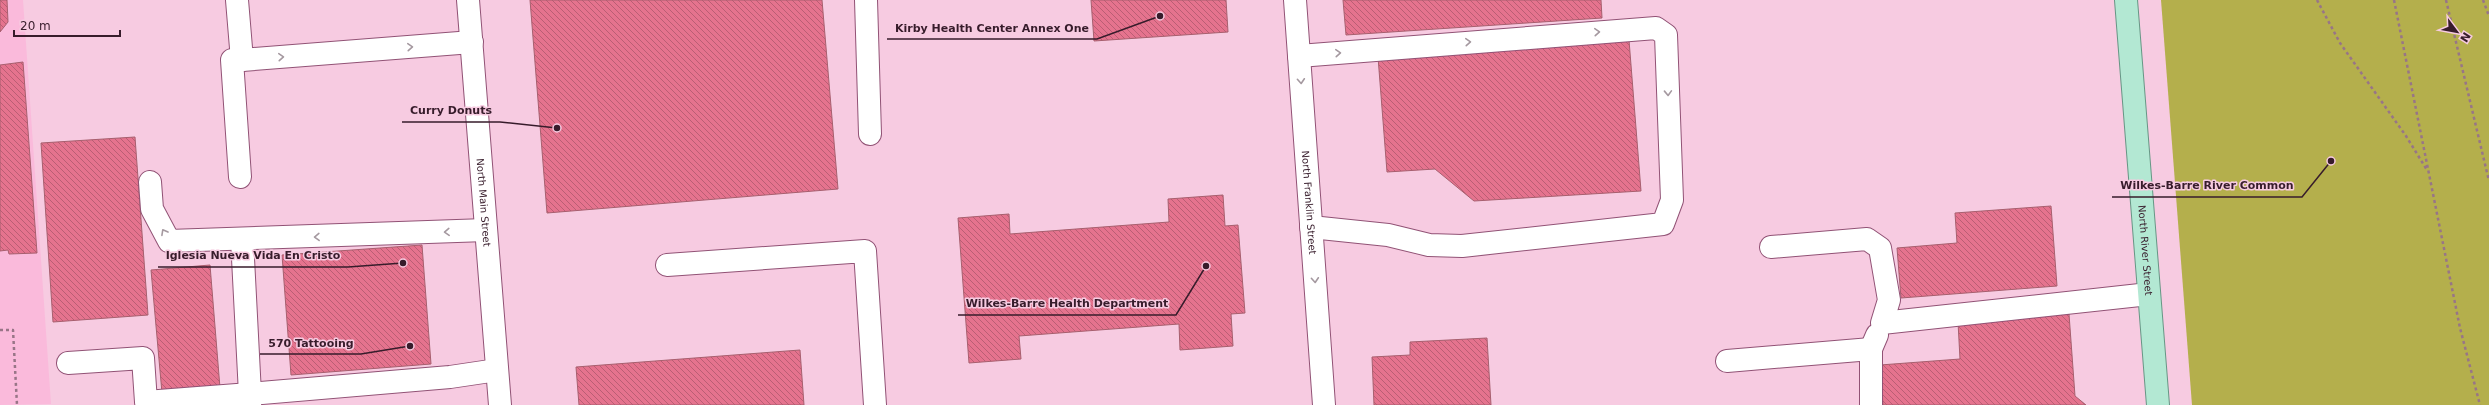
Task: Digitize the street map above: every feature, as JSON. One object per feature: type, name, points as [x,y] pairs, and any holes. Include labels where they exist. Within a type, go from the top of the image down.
[{"type":"main road","name":"North River Street","points":[[2126,0],[2158,405]]},
{"type":"street","points":[[237,0],[242,60]]},
{"type":"street","name":"North Main Street","points":[[468,0],[500,405]]},
{"type":"street","points":[[866,0],[870,134]]},
{"type":"street","name":"North Franklin Street","points":[[1295,0],[1324,405]]},
{"type":"street","points":[[1299,56],[1656,28],[1666,35],[1672,200],[1663,224],[1462,246],[1429,245],[1388,235],[1311,227]]},
{"type":"street","points":[[240,177],[232,60],[472,42]]},
{"type":"street","points":[[150,182],[152,209],[169,241],[486,230]]},
{"type":"street","points":[[242,239],[250,399]]},
{"type":"street","points":[[1771,247],[1867,239],[1880,248],[1889,300],[1871,349],[1871,405]]},
{"type":"street","points":[[667,265],[865,251],[875,405]]},
{"type":"street","points":[[1882,322],[2149,294]]},
{"type":"street","points":[[1727,361],[1871,349]]},
{"type":"street","points":[[68,363],[143,358],[146,402],[250,399],[450,377],[497,370]]},
{"type":"path","points":[[2317,0],[2340,44],[2406,136],[2429,173]]},
{"type":"path","points":[[2394,0],[2460,328],[2480,405]]},
{"type":"path","points":[[2446,0],[2489,181]]},
{"type":"path","points":[[2483,0],[2489,16]]},
{"type":"path","points":[[0,330],[13,330],[17,405]]},
{"type":"shaded area","points":[[0,0],[23,0],[51,404],[0,405]]},
{"type":"shaded area","points":[[2161,0],[2489,0],[2489,405],[2192,405]]},
{"type":"building","points":[[0,0],[7,0],[8,22],[0,32]]},
{"type":"building","points":[[530,0],[822,0],[838,189],[547,213]]},
{"type":"building","points":[[1091,0],[1226,0],[1228,32],[1094,41]]},
{"type":"building","points":[[1343,0],[1601,0],[1602,18],[1346,35]]},
{"type":"building","points":[[1629,40],[1641,191],[1474,201],[1435,169],[1387,172],[1378,57]]},
{"type":"building","points":[[23,62],[37,253],[9,254],[8,250],[0,251],[0,65]]},
{"type":"building","points":[[135,137],[148,315],[53,322],[41,143]]},
{"type":"building","points":[[1223,195],[1225,226],[1238,225],[1245,313],[1231,314],[1233,346],[1180,350],[1179,324],[1019,336],[1021,359],[969,363],[958,218],[1009,214],[1010,234],[1169,222],[1168,199]]},
{"type":"building","points":[[2051,206],[2057,286],[1901,298],[1897,248],[1957,243],[1955,213]]},
{"type":"building","points":[[422,245],[431,364],[291,375],[282,255]]},
{"type":"building","points":[[210,265],[220,388],[162,393],[151,270]]},
{"type":"building","points":[[2069,314],[2075,396],[2086,405],[1883,405],[1880,365],[1960,359],[1958,322]]},
{"type":"building","points":[[1487,338],[1491,405],[1374,405],[1372,357],[1410,355],[1410,342]]},
{"type":"building","points":[[800,350],[804,405],[579,405],[576,367]]},
{"type":"place","name":"Kirby Health Center Annex One","points":[[1160,16]]},
{"type":"place","name":"Curry Donuts","points":[[557,128]]},
{"type":"place","name":"Wilkes-Barre River Common","points":[[2331,161]]},
{"type":"place","name":"Iglesia Nueva Vida En Cristo","points":[[403,263]]},
{"type":"place","name":"Wilkes-Barre Health Department","points":[[1206,266]]},
{"type":"place","name":"570 Tattooing","points":[[410,346]]}]
